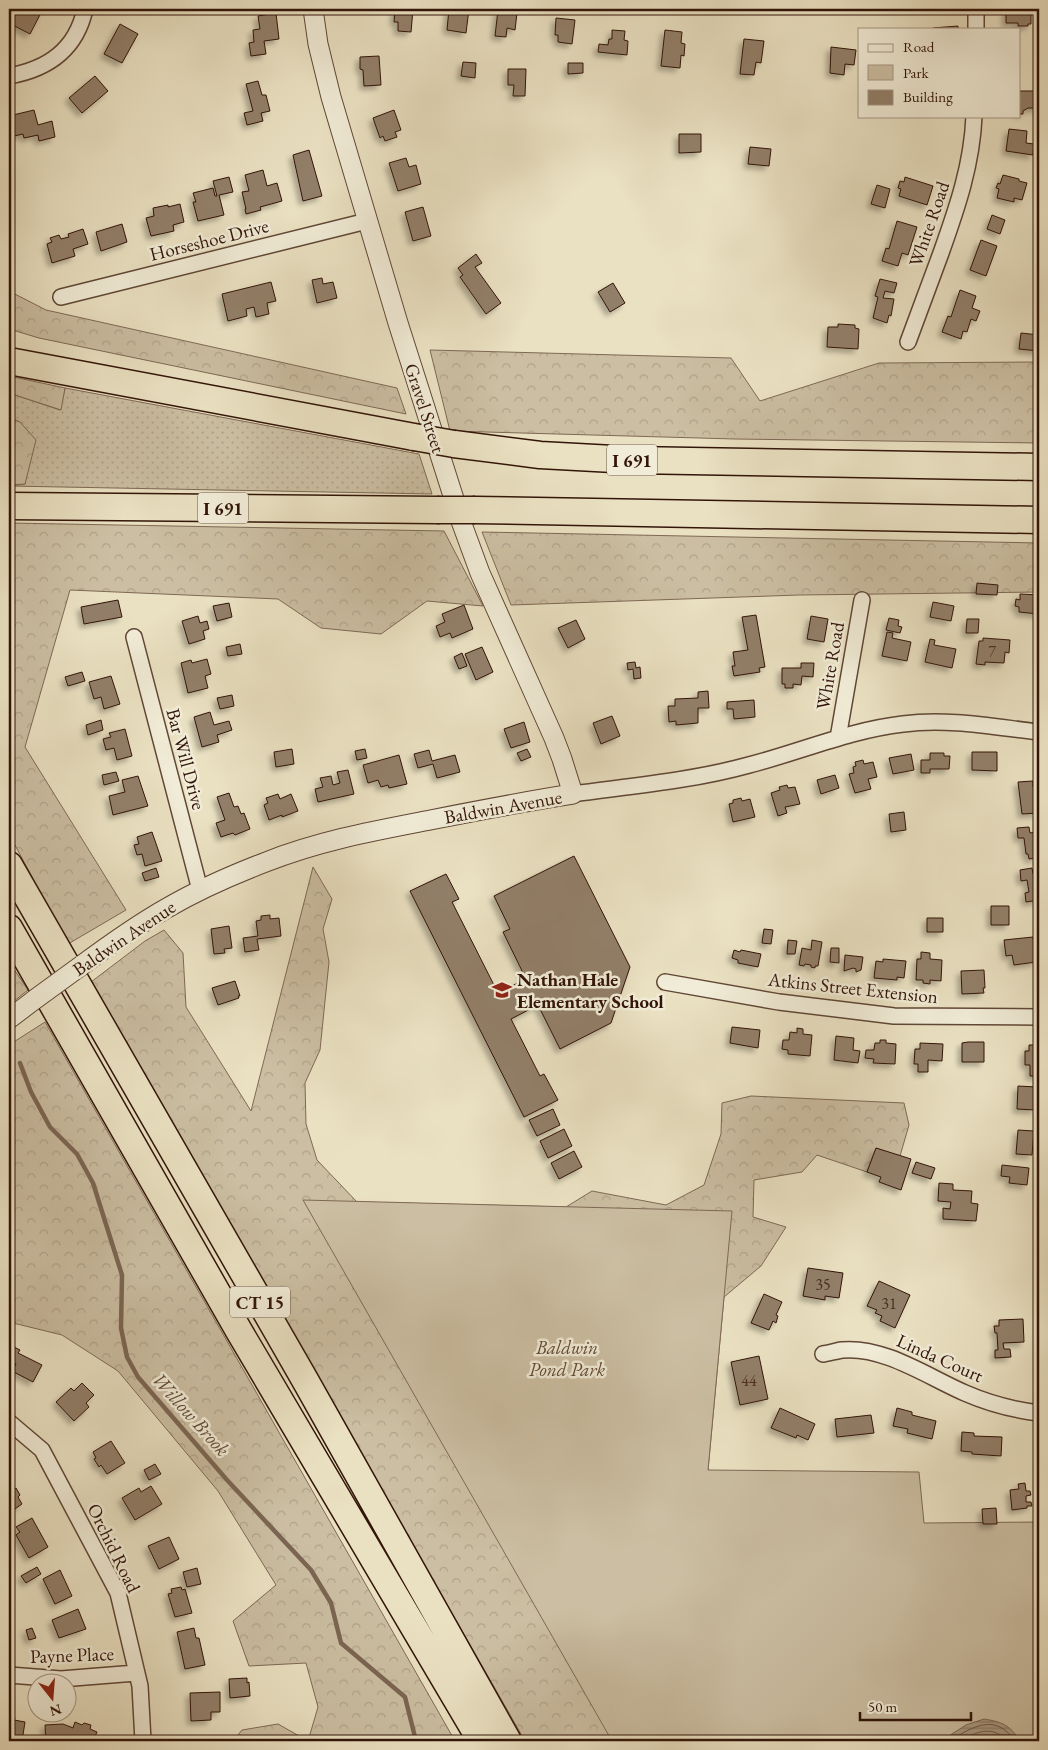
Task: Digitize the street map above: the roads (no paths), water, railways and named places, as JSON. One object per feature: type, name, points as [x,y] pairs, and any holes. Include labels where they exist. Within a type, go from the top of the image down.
[{"type":"highway","points":[[9,346],[71,361],[110,381]]},
{"type":"highway","name":"I 691","points":[[9,361],[414,437],[540,455],[603,459],[1039,467]]},
{"type":"highway","name":"I 691","points":[[9,506],[475,510],[1039,520]]},
{"type":"highway","name":"CT 15","points":[[9,865],[300,1371],[508,1741]]},
{"type":"highway","name":"CT 15","points":[[9,928],[234,1322],[480,1741]]},
{"type":"street","points":[[9,76],[42,67],[59,55],[73,38],[83,19],[85,9]]},
{"type":"street","name":"Gravel Street","points":[[313,9],[324,71],[367,221],[411,367],[468,540],[492,600],[554,738],[573,794]]},
{"type":"street","points":[[976,9],[976,28]]},
{"type":"street","name":"White Road","points":[[908,342],[966,181],[971,155],[974,118]]},
{"type":"street","name":"Horseshoe Drive","points":[[61,296],[367,221]]},
{"type":"street","name":"White Road","points":[[838,738],[862,600]]},
{"type":"street","name":"Bar Will Drive","points":[[134,637],[200,890]]},
{"type":"street","name":"Baldwin Avenue","points":[[9,1018],[143,922],[200,890],[266,862],[335,840],[474,811],[573,794],[711,774],[782,756],[870,729],[934,722],[1039,732]]},
{"type":"street","name":"Atkins Street Extension","points":[[665,982],[779,1002],[894,1016],[1039,1017]]},
{"type":"street","name":"Linda Court","points":[[823,1354],[842,1350],[884,1355],[966,1393],[995,1403],[1039,1413]]},
{"type":"street","name":"Orchid Road","points":[[9,1422],[42,1450],[118,1593],[140,1686],[143,1741]]},
{"type":"street","name":"Payne Place","points":[[9,1675],[60,1679],[136,1673]]},
{"type":"water","points":[[984,1719],[1005,1725],[1013,1731],[1020,1741],[941,1741],[966,1725]]},
{"type":"waterway","name":"Willow Brook","points":[[20,1063],[31,1092],[50,1127],[77,1154],[93,1183],[122,1275],[121,1328],[127,1357],[138,1377],[227,1480],[311,1570],[331,1603],[341,1643],[405,1697],[416,1741]]},
{"type":"place","name":"Nathan Hale Elementary School","points":[[502,990]]},
{"type":"park label","name":"Baldwin Pond Park","points":[[567,1358]]}]
